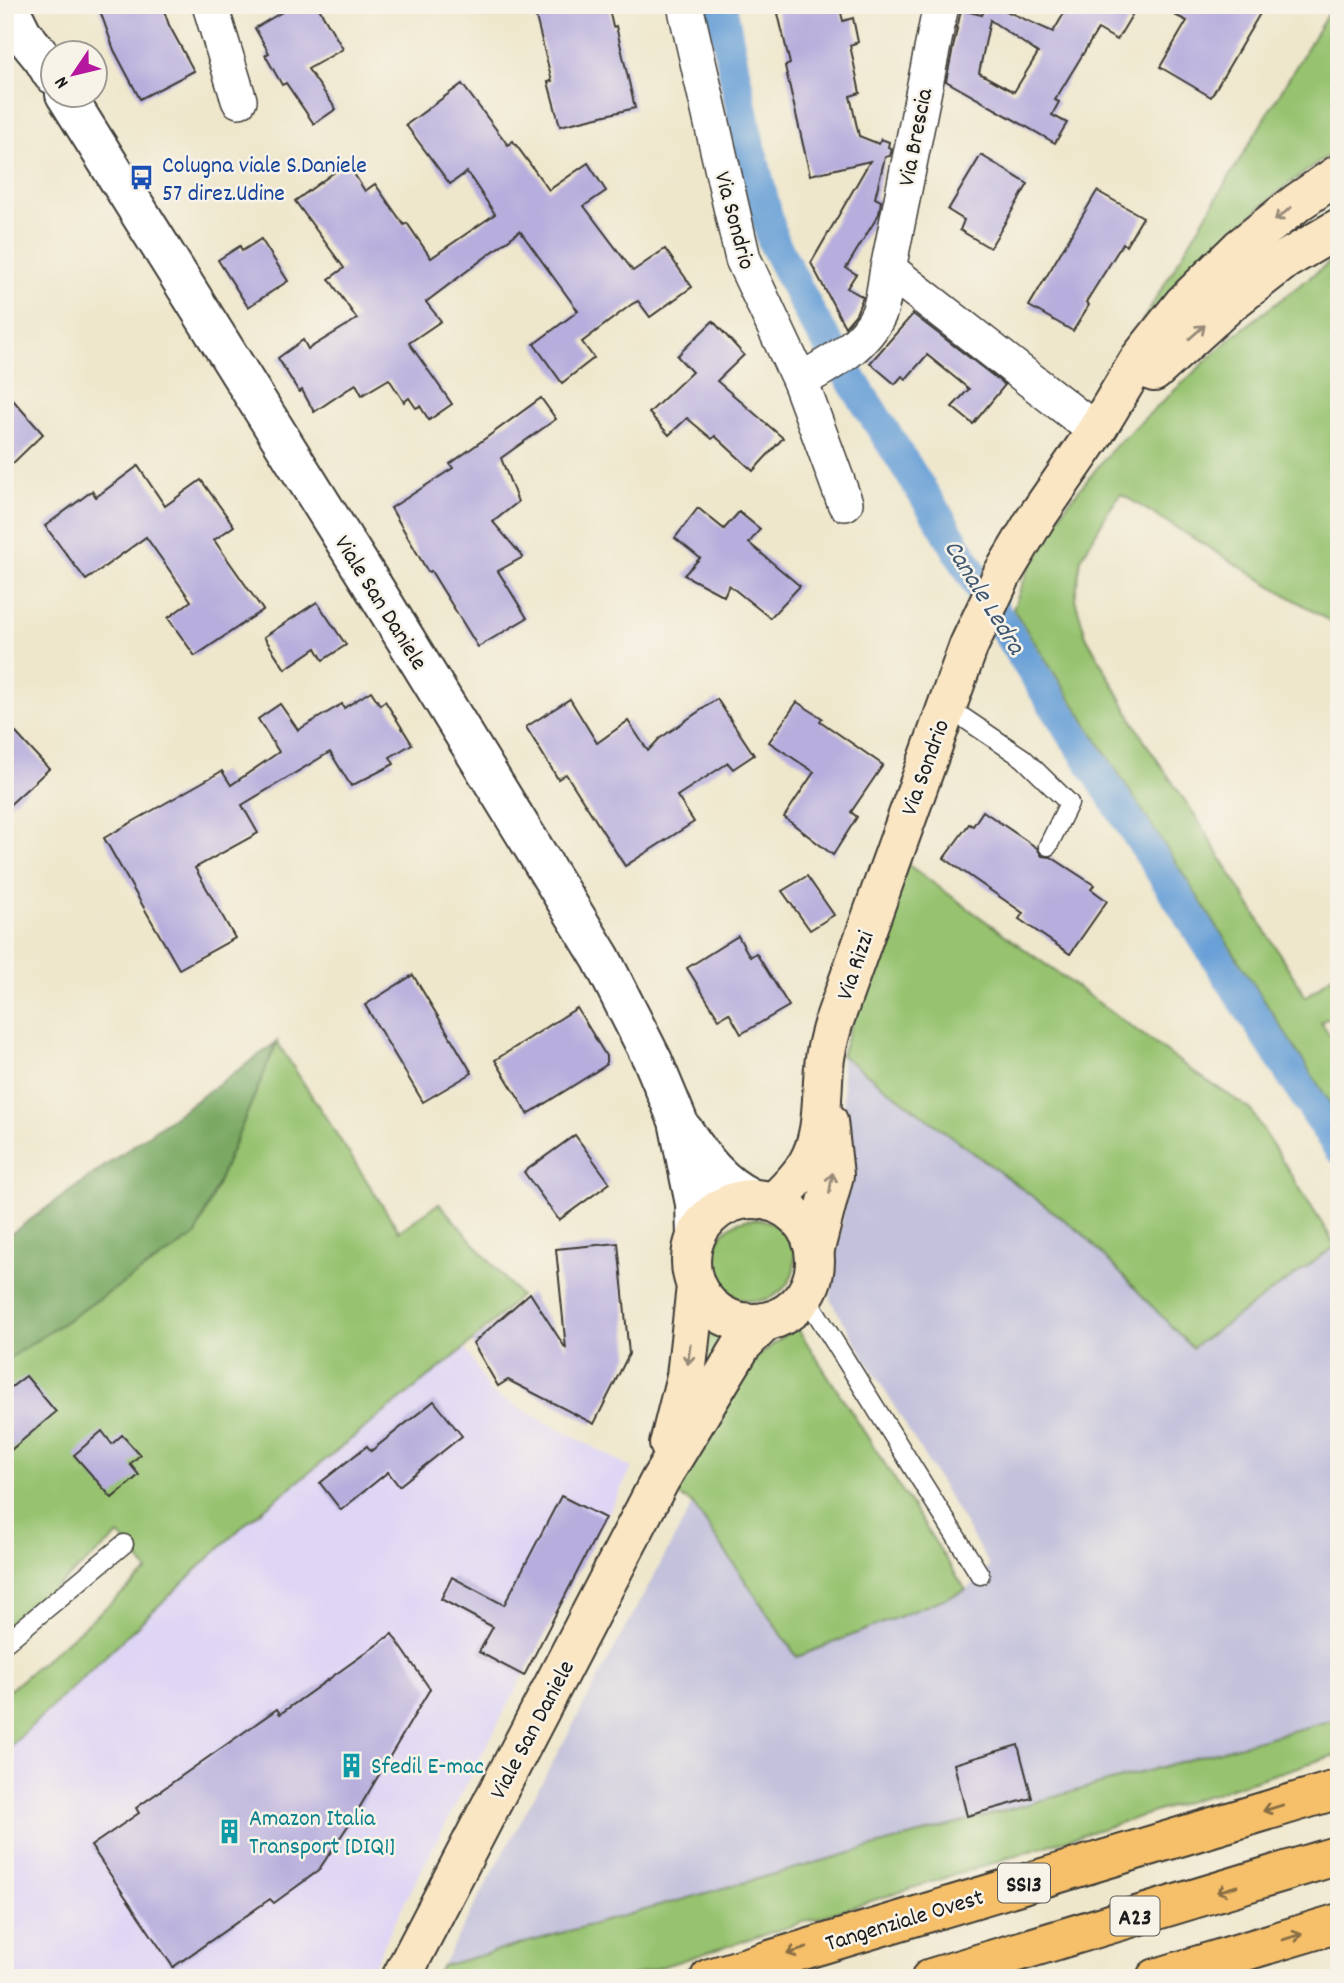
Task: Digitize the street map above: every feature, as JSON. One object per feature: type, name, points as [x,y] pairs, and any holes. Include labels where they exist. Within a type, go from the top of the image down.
[{"type":"highway","name":"Tangenziale Ovest","points":[[710,1978],[1339,1789]]},
{"type":"highway","name":"A23","points":[[930,1978],[1339,1855]]},
{"type":"highway","points":[[1156,1978],[1339,1923]]},
{"type":"main road","points":[[1096,431],[1140,358],[1183,304],[1240,248],[1298,202],[1339,174]]},
{"type":"main road","points":[[1096,431],[1143,382],[1231,302],[1285,260],[1339,228]]},
{"type":"main road","name":"Via Sondrio","points":[[896,846],[969,645],[1002,575],[1036,517],[1096,431]]},
{"type":"main road","name":"Via Rizzi","points":[[762,1200],[792,1185],[807,1164],[814,1148],[824,1065],[833,1024],[896,846]]},
{"type":"main road","name":"Via Rizzi","points":[[815,1249],[834,1175],[823,1086]]},
{"type":"main road","points":[[696,1236],[709,1217],[723,1206],[736,1201],[762,1200]]},
{"type":"main road","name":"Viale San Daniele","points":[[762,1200],[799,1218],[810,1233],[815,1249]]},
{"type":"main road","name":"Viale San Daniele","points":[[660,1479],[686,1376],[696,1286],[691,1258],[696,1236]]},
{"type":"main road","points":[[805,1295],[815,1270],[815,1249]]},
{"type":"main road","points":[[696,1286],[715,1310],[728,1317],[740,1321],[765,1322]]},
{"type":"main road","name":"Viale San Daniele","points":[[401,1978],[660,1479],[742,1345],[765,1322],[787,1313],[805,1295]]},
{"type":"street","points":[[8,5],[22,33],[38,54]]},
{"type":"street","points":[[32,5],[41,38]]},
{"type":"street","points":[[210,5],[239,100]]},
{"type":"street","name":"Via Sondrio","points":[[685,5],[743,260],[805,378],[845,503]]},
{"type":"street","name":"Via Brescia","points":[[805,378],[850,350],[869,331],[878,314],[941,5]]},
{"type":"street","name":"Viale San Daniele","points":[[74,108],[376,591],[601,958],[653,1060],[678,1121],[695,1204],[696,1236]]},
{"type":"street","points":[[888,269],[1096,431]]},
{"type":"street","name":"Viale San Daniele","points":[[678,1121],[720,1178],[736,1191],[762,1200]]},
{"type":"lane","points":[[950,697],[1023,758],[1069,803],[1048,846]]},
{"type":"lane","points":[[805,1295],[980,1575]]},
{"type":"lane","points":[[5,1643],[124,1544]]},
{"type":"shaded area","points":[[841,1055],[1082,1233],[1192,1347],[1336,1246],[1339,1250],[1339,1718],[442,1966],[693,1504],[797,1657],[966,1590],[990,1566],[830,1299],[849,1176]]},
{"type":"shaded area","points":[[465,1348],[490,1392],[632,1468],[401,1909],[368,1978],[5,1978],[5,1751],[245,1524]]},
{"type":"green space","points":[[1333,5],[1339,5],[1339,148],[1279,191],[1205,257],[1123,353]]},
{"type":"green space","points":[[1339,255],[1339,627],[1121,494],[1081,559],[1075,599],[1086,636],[1145,742],[1194,814],[1306,997],[1339,970],[1339,1011],[1321,1022],[1339,1049],[1339,1117],[1013,609],[1028,570],[1065,507],[1115,446],[1232,337]]},
{"type":"green space","points":[[907,864],[1194,1072],[1250,1109],[1336,1246],[1192,1348],[1082,1233],[841,1055]]},
{"type":"green space","points":[[277,1042],[399,1231],[439,1203],[520,1296],[465,1348],[245,1524],[5,1751],[5,1694],[148,1571],[119,1535],[5,1630],[5,1361],[196,1235]]},
{"type":"green space","points":[[277,1042],[196,1235],[5,1361],[5,1238]]},
{"type":"green space","points":[[746,1219],[762,1219],[777,1226],[788,1237],[795,1252],[792,1276],[783,1289],[762,1301],[746,1301],[731,1294],[720,1283],[713,1268],[713,1252],[720,1237],[731,1226]]},
{"type":"green space","points":[[704,1315],[721,1327],[740,1334],[692,1406]]},
{"type":"green space","points":[[796,1326],[966,1590],[797,1657],[693,1504],[670,1490],[750,1363]]},
{"type":"green space","points":[[1339,1718],[1339,1754],[626,1978],[435,1978],[442,1966]]},
{"type":"building","points":[[98,5],[162,5],[169,25],[194,71],[140,99],[114,50]]},
{"type":"building","points":[[294,5],[317,5],[343,49],[308,69],[336,109],[314,124],[286,83],[282,85],[265,55],[269,53],[255,28]]},
{"type":"building","points":[[533,5],[608,5],[613,27],[616,26],[635,108],[560,126],[548,82],[552,81]]},
{"type":"building","points":[[776,5],[839,5],[843,21],[853,18],[858,42],[850,45],[860,93],[850,96],[859,136],[879,144],[881,139],[889,142],[888,147],[892,149],[890,156],[885,157],[875,198],[881,201],[879,214],[846,268],[856,274],[847,288],[863,297],[856,314],[845,327],[811,263],[870,161],[810,175],[785,66],[790,64]]},
{"type":"building","points":[[987,5],[993,5],[1053,32],[1066,10],[1059,5],[1138,5],[1117,40],[1098,29],[1055,100],[1059,102],[1052,115],[1067,123],[1055,143],[946,81],[961,10],[982,15]],"holes":[[[990,20],[1038,53],[1014,92],[979,73]]]},
{"type":"building","points":[[1155,5],[1265,5],[1211,97],[1160,67],[1187,21]]},
{"type":"building","points":[[462,84],[508,145],[513,141],[549,190],[588,163],[606,191],[584,206],[633,271],[665,249],[692,287],[650,317],[638,301],[632,304],[582,342],[594,358],[562,383],[534,344],[578,311],[520,231],[426,302],[441,321],[409,343],[452,404],[429,420],[420,406],[416,408],[409,398],[404,402],[389,379],[362,395],[356,384],[314,412],[302,390],[299,392],[278,358],[303,340],[308,349],[357,319],[329,279],[344,268],[295,201],[347,163],[365,191],[375,184],[431,258],[495,214],[467,172],[450,184],[406,125]]},
{"type":"building","points":[[981,155],[1028,184],[990,248],[960,230],[964,220],[948,210]]},
{"type":"building","points":[[1097,191],[1143,217],[1126,246],[1123,243],[1086,302],[1089,305],[1073,331],[1029,306]]},
{"type":"building","points":[[261,239],[288,281],[248,307],[218,260],[240,246],[242,251]]},
{"type":"building","points":[[913,314],[1005,385],[973,424],[952,407],[969,389],[927,355],[906,379],[902,376],[895,384],[870,363]]},
{"type":"building","points":[[713,321],[744,355],[717,381],[783,438],[753,471],[715,436],[712,439],[687,418],[669,435],[649,413],[692,372],[677,356]]},
{"type":"building","points":[[5,391],[43,434],[5,471]]},
{"type":"building","points":[[541,398],[556,419],[501,458],[518,502],[493,522],[523,557],[498,571],[527,618],[478,647],[431,571],[428,572],[391,508],[453,468],[450,464]]},
{"type":"building","points":[[138,466],[165,506],[201,480],[234,526],[214,540],[263,610],[195,656],[168,618],[191,601],[146,537],[86,580],[45,526],[92,491],[96,497]]},
{"type":"building","points":[[698,508],[724,529],[739,512],[760,529],[749,543],[800,586],[770,618],[729,585],[724,596],[684,575],[700,558],[675,538]]},
{"type":"building","points":[[317,602],[346,645],[323,660],[316,648],[285,669],[264,637]]},
{"type":"building","points":[[371,691],[380,705],[385,701],[412,744],[390,757],[394,764],[351,786],[330,752],[242,805],[258,833],[195,868],[235,938],[179,969],[104,838],[222,771],[231,785],[279,752],[258,719],[280,704],[298,730],[342,704],[344,708]]},
{"type":"building","points":[[570,699],[597,743],[628,721],[648,751],[659,739],[717,699],[754,755],[733,769],[728,763],[677,796],[694,822],[625,866],[566,774],[558,779],[526,727]]},
{"type":"building","points":[[797,702],[883,765],[851,812],[857,817],[833,855],[784,817],[814,772],[769,742]]},
{"type":"building","points":[[5,721],[49,769],[5,809]]},
{"type":"building","points":[[983,811],[1037,848],[1042,856],[1051,857],[1094,885],[1091,889],[1107,901],[1070,954],[1019,919],[1023,913],[944,858],[969,824],[973,826]]},
{"type":"building","points":[[807,876],[834,915],[810,930],[782,891]]},
{"type":"building","points":[[738,936],[750,957],[756,953],[789,1006],[741,1034],[729,1013],[719,1019],[687,968]]},
{"type":"building","points":[[413,975],[472,1073],[423,1102],[365,1005]]},
{"type":"building","points":[[577,1008],[606,1056],[606,1065],[528,1114],[495,1060]]},
{"type":"building","points":[[575,1135],[610,1183],[559,1220],[524,1172]]},
{"type":"building","points":[[618,1243],[629,1354],[594,1424],[508,1380],[498,1386],[473,1343],[530,1293],[566,1349],[556,1249]]},
{"type":"building","points":[[26,1376],[56,1412],[5,1455],[5,1392]]},
{"type":"building","points":[[434,1401],[462,1436],[399,1486],[388,1472],[341,1510],[320,1483],[367,1446],[371,1451]]},
{"type":"building","points":[[102,1431],[112,1444],[122,1435],[140,1455],[130,1464],[139,1475],[112,1498],[74,1455]]},
{"type":"building","points":[[561,1496],[605,1518],[524,1676],[479,1652],[493,1627],[441,1599],[452,1577],[504,1605]]},
{"type":"building","name":"Amazon Italia Transport [DIQ1]","points":[[392,1634],[430,1689],[355,1815],[318,1871],[274,1903],[270,1899],[173,1967],[91,1846],[139,1813],[136,1808],[277,1709],[280,1714]]},
{"type":"building","points":[[1018,1745],[1032,1798],[967,1816],[954,1764]]},
{"type":"waterway","name":"Canale Ledra","points":[[721,5],[746,132],[773,241],[813,319],[944,526],[995,613],[1339,1148]]},
{"type":"place","name":"Colugna viale S.Daniele 57 direz.Udine","points":[[142,178]]},
{"type":"place","name":"Sfedil E-mac","points":[[351,1765]]},
{"type":"place","name":"Amazon Italia Transport [DIQ1]","points":[[229,1831]]}]
